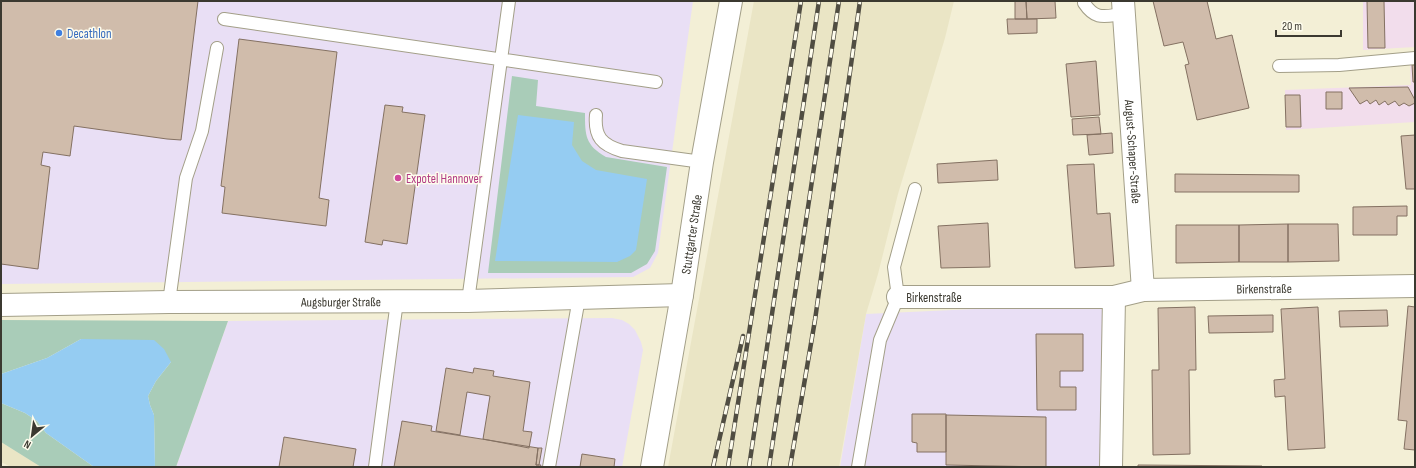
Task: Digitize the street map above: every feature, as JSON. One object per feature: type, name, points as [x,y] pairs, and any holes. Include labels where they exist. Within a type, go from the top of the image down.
[{"type":"street","name":"Stuttgarter Straße","points":[[652,467],[682,295],[702,162],[731,1]]},
{"type":"street","name":"August-Schaper-Straße","points":[[1123,7],[1143,290]]},
{"type":"street","name":"Birkenstraße","points":[[898,297],[1114,297],[1143,290],[1415,286]]},
{"type":"street","name":"Augsburger Straße","points":[[1,305],[169,302],[468,301],[682,295]]},
{"type":"street","points":[[1111,467],[1114,297]]},
{"type":"lane","points":[[468,301],[509,1]]},
{"type":"lane","name":"August-Schaper-Straße","points":[[1084,3],[1089,12],[1099,16],[1123,7]]},
{"type":"lane","points":[[224,20],[656,82]]},
{"type":"lane","points":[[169,302],[186,178],[202,131],[217,48]]},
{"type":"lane","points":[[1279,66],[1339,65],[1415,58]]},
{"type":"lane","points":[[596,115],[595,123],[598,136],[603,142],[612,148],[622,151],[702,162]]},
{"type":"lane","points":[[858,467],[880,340],[898,297],[894,266],[915,189]]},
{"type":"lane","points":[[549,467],[579,298]]},
{"type":"lane","points":[[375,467],[396,301]]},
{"type":"shaded area","points":[[1,1],[693,1],[658,253],[650,268],[633,277],[1,284]]},
{"type":"shaded area","points":[[754,1],[954,1],[945,38],[898,194],[878,274],[866,314],[839,467],[668,467]]},
{"type":"shaded area","points":[[1363,1],[1415,1],[1415,47],[1363,50]]},
{"type":"shaded area","points":[[1415,62],[1415,122],[1286,130],[1285,90],[1411,85],[1410,63]]},
{"type":"shaded area","points":[[1109,303],[1104,467],[840,467],[866,314]]},
{"type":"shaded area","points":[[612,318],[622,320],[635,330],[643,350],[622,467],[176,467],[228,321]]},
{"type":"shaded area","points":[[1,442],[41,467],[11,467],[1,462]]},
{"type":"green space","points":[[512,76],[538,80],[536,106],[585,113],[585,127],[588,139],[590,144],[599,153],[606,157],[667,167],[655,251],[647,264],[631,273],[488,273]]},
{"type":"green space","points":[[1,320],[228,321],[176,467],[155,467],[154,415],[148,396],[156,381],[171,362],[81,339],[47,358],[1,374]]},
{"type":"green space","points":[[1,403],[25,413],[37,421],[46,433],[94,467],[41,467],[1,442]]},
{"type":"water","points":[[518,115],[574,122],[572,145],[582,161],[596,170],[647,179],[636,250],[630,256],[617,262],[495,261]]},
{"type":"water","points":[[81,339],[154,340],[164,349],[171,362],[156,381],[148,396],[154,415],[155,467],[94,467],[46,433],[37,421],[25,413],[1,403],[1,374],[47,358]]},
{"type":"building","points":[[1,1],[198,1],[181,140],[74,126],[70,156],[43,152],[41,165],[50,167],[38,269],[1,264]]},
{"type":"building","points":[[1015,1],[1026,1],[1027,19],[1015,19]]},
{"type":"building","points":[[1026,1],[1055,1],[1056,18],[1027,19]]},
{"type":"building","points":[[1153,1],[1207,1],[1216,39],[1232,35],[1249,108],[1197,120],[1185,65],[1189,64],[1183,42],[1164,46]]},
{"type":"building","points":[[1367,1],[1384,1],[1385,48],[1368,48]]},
{"type":"building","points":[[1007,19],[1037,19],[1037,33],[1008,34]]},
{"type":"building","points":[[239,39],[337,52],[319,198],[329,200],[326,226],[222,213],[225,187],[221,186]]},
{"type":"building","points":[[1096,61],[1100,115],[1071,117],[1066,64]]},
{"type":"building","points":[[1412,65],[1415,65],[1415,82],[1413,82]]},
{"type":"building","points":[[1408,87],[1415,100],[1415,103],[1409,106],[1404,103],[1399,106],[1395,101],[1388,105],[1385,101],[1379,105],[1376,100],[1370,104],[1367,100],[1360,104],[1349,88]]},
{"type":"building","points":[[1326,92],[1342,92],[1342,109],[1326,109]]},
{"type":"building","points":[[1285,95],[1300,95],[1301,127],[1286,127]]},
{"type":"building","points":[[385,105],[403,107],[402,112],[425,115],[407,244],[383,240],[382,245],[365,242]]},
{"type":"building","points":[[1099,117],[1101,134],[1073,135],[1072,119]]},
{"type":"building","points":[[1112,133],[1113,153],[1089,155],[1087,135]]},
{"type":"building","points":[[1415,135],[1415,189],[1406,189],[1401,136]]},
{"type":"building","points":[[997,160],[998,180],[938,183],[937,164]]},
{"type":"building","points":[[1094,164],[1097,214],[1110,213],[1114,266],[1075,268],[1067,165]]},
{"type":"building","points":[[1175,174],[1299,175],[1299,192],[1175,192]]},
{"type":"building","points":[[1407,206],[1407,216],[1397,216],[1397,235],[1353,235],[1353,207]]},
{"type":"building","points":[[988,223],[990,267],[941,268],[938,226]]},
{"type":"building","points":[[1288,224],[1338,224],[1339,261],[1288,262]]},
{"type":"building","points":[[1288,224],[1288,262],[1239,262],[1239,225]]},
{"type":"building","points":[[1176,225],[1239,225],[1239,262],[1176,263]]},
{"type":"building","points":[[1408,306],[1415,307],[1415,450],[1404,449],[1407,421],[1398,420]]},
{"type":"building","points":[[1195,307],[1196,370],[1189,370],[1190,454],[1153,455],[1152,370],[1159,370],[1158,308]]},
{"type":"building","points":[[1318,307],[1325,448],[1288,450],[1285,396],[1275,397],[1274,380],[1285,379],[1281,309]]},
{"type":"building","points":[[1387,310],[1388,326],[1340,327],[1339,311]]},
{"type":"building","points":[[1273,315],[1273,332],[1209,333],[1208,316]]},
{"type":"building","points":[[1036,334],[1083,334],[1083,371],[1060,371],[1060,387],[1076,387],[1076,410],[1037,410]]},
{"type":"building","points":[[446,368],[473,373],[474,368],[494,371],[493,376],[530,382],[523,431],[532,432],[529,448],[483,439],[490,396],[467,392],[460,435],[436,431]]},
{"type":"building","points":[[912,414],[946,414],[946,452],[917,452],[917,443],[912,442]]},
{"type":"building","points":[[946,415],[1046,417],[1046,467],[946,465]]},
{"type":"building","points":[[402,421],[432,426],[431,431],[538,448],[536,465],[541,465],[540,467],[394,467]]},
{"type":"building","points":[[284,437],[356,449],[353,467],[279,467]]},
{"type":"building","points":[[538,448],[542,448],[539,465],[536,465]]},
{"type":"building","points":[[582,454],[615,459],[614,467],[580,467]]},
{"type":"building","points":[[1138,465],[1262,466],[1262,467],[1138,467]]},
{"type":"railway","points":[[728,467],[801,1]]},
{"type":"railway","points":[[749,467],[819,1]]},
{"type":"railway","points":[[769,467],[839,1]]},
{"type":"railway","points":[[790,467],[815,320],[860,1]]},
{"type":"railway","points":[[713,467],[743,336]]},
{"type":"place","name":"Decathlon","points":[[59,33]]},
{"type":"place","name":"Expotel Hannover","points":[[398,178]]}]
